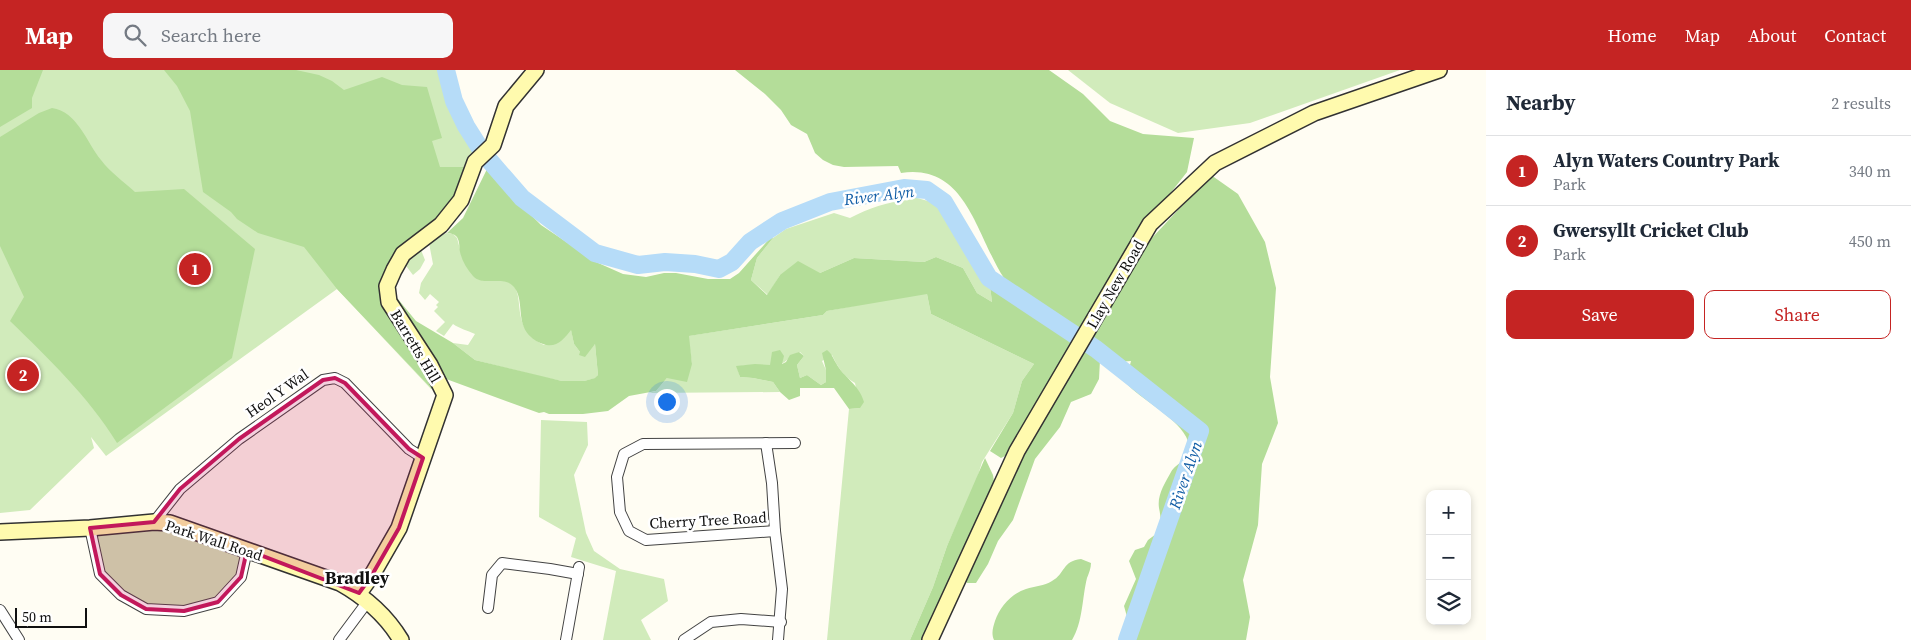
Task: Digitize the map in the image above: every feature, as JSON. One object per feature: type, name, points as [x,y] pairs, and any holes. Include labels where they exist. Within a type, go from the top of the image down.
[{"type":"street","name":"Barretts Hill","points":[[423,458],[445,395],[430,364],[389,302],[387,286],[403,254],[441,225],[462,200],[475,162],[493,145],[506,106],[536,70]]},
{"type":"street","name":"Llay New Road","points":[[930,640],[1017,452],[1150,224],[1215,163],[1314,113],[1440,70]]},
{"type":"street","name":"Heol Y Wal","points":[[154,522],[180,489],[238,439],[323,380],[335,378],[346,383],[409,449],[423,458]]},
{"type":"street","points":[[766,443],[772,483],[775,531],[782,589],[781,622],[778,640]]},
{"type":"street","name":"Cherry Tree Road","points":[[775,531],[646,540],[629,530],[620,512],[617,477],[624,454],[643,444],[795,443]]},
{"type":"street","points":[[339,640],[364,597],[372,575],[398,528],[423,458]]},
{"type":"street","name":"Park Wall Road","points":[[0,532],[90,528],[154,522],[170,523],[340,583],[364,597],[391,624],[401,640]]},
{"type":"street","points":[[90,528],[100,574],[121,594],[146,608],[184,611],[218,602],[241,577],[247,550]]},
{"type":"street","points":[[490,605],[492,575],[502,563],[578,571],[566,640]]},
{"type":"street","points":[[0,610],[19,640]]},
{"type":"street","points":[[684,640],[711,622],[741,619],[781,622]]},
{"type":"highlighted area","points":[[335,378],[345,383],[409,449],[423,458],[399,528],[372,575],[359,593],[247,550],[241,577],[218,602],[184,611],[146,609],[121,595],[100,574],[90,528],[154,522],[180,489],[239,439],[323,380]]},
{"type":"green space","points":[[0,70],[446,70],[447,81],[454,103],[483,153],[381,285],[438,386],[431,389],[337,289],[106,456],[91,437],[94,448],[30,510],[0,513]]},
{"type":"green space","points":[[0,70],[43,70],[32,98],[32,108],[0,127]]},
{"type":"green space","points":[[164,70],[296,70],[319,75],[332,81],[344,90],[382,77],[402,85],[427,87],[442,138],[432,141],[440,167],[470,167],[460,199],[381,285],[438,386],[432,389],[337,289],[304,247],[258,233],[203,192],[190,111],[177,86]]},
{"type":"green space","points":[[735,70],[1049,70],[1083,94],[1110,121],[1143,134],[1194,138],[1187,172],[1124,252],[1079,329],[1018,293],[1010,285],[994,261],[967,206],[955,191],[941,179],[923,173],[901,173],[898,166],[844,167],[833,165],[823,160],[815,153],[807,134],[791,125],[781,110],[765,94]]},
{"type":"green space","points":[[1068,70],[1400,70],[1250,123],[1178,133],[1110,103]]},
{"type":"green space","points":[[52,108],[61,110],[75,121],[105,164],[135,192],[184,189],[255,249],[232,358],[117,443],[94,409],[81,394],[10,321],[24,297],[0,246],[0,137],[39,113]]},
{"type":"green space","points":[[488,167],[509,193],[541,225],[596,262],[623,274],[646,277],[664,273],[676,273],[708,279],[730,279],[739,273],[771,237],[773,238],[757,258],[751,280],[767,295],[780,275],[798,261],[820,273],[854,258],[924,262],[936,257],[963,268],[977,293],[992,302],[990,286],[1072,340],[1007,455],[1001,458],[990,451],[1013,413],[1022,381],[1034,364],[931,314],[927,294],[827,311],[823,315],[689,336],[692,364],[687,382],[667,378],[656,391],[629,396],[608,411],[583,414],[539,413],[438,376],[392,302],[393,293],[416,321],[453,343],[475,360],[562,381],[584,381],[595,378],[598,375],[595,344],[585,357],[579,355],[580,352],[574,344],[571,330],[562,340],[552,345],[543,344],[533,338],[526,332],[519,300],[513,286],[504,281],[482,281],[473,276],[462,259],[457,237],[447,233],[463,218]]},
{"type":"green space","points":[[1211,175],[1238,194],[1265,242],[1276,288],[1270,377],[1278,423],[1262,464],[1258,525],[1243,580],[1250,617],[1246,640],[1123,640],[1129,624],[1124,606],[1136,579],[1129,561],[1135,550],[1144,547],[1148,540],[1160,531],[1160,494],[1171,472],[1188,454],[1189,445],[1186,437],[1173,421],[1100,360],[1099,379],[1091,394],[1071,402],[1060,427],[1035,459],[1013,520],[998,541],[988,564],[976,583],[967,583],[964,577],[1020,458],[1090,335],[1150,240]],"holes":[[[1112,359],[1118,362],[1131,361],[1130,365],[1141,378],[1149,383],[1141,381],[1114,367]]]},
{"type":"green space","points":[[910,196],[935,203],[949,221],[962,245],[968,249],[990,286],[992,302],[977,293],[963,268],[936,257],[924,262],[854,258],[820,273],[780,275],[768,295],[751,280],[757,258],[773,238],[786,229],[834,213],[850,218],[878,206],[908,200]]},
{"type":"green space","points":[[447,233],[453,234],[457,238],[461,253],[483,281],[504,281],[510,283],[515,288],[522,320],[526,329],[533,337],[544,345],[571,329],[574,344],[580,352],[595,344],[598,375],[596,378],[584,381],[562,381],[475,360],[453,343],[468,345],[475,334],[453,324],[444,336],[436,331],[445,322],[434,311],[438,307],[436,305],[439,302],[430,294],[425,300],[419,293],[421,283],[433,264],[429,243],[438,236]]},
{"type":"green space","points":[[413,250],[421,250],[425,260],[420,269],[413,275],[403,262]]},
{"type":"green space","points":[[916,294],[927,294],[931,314],[1034,364],[1022,381],[1013,413],[982,462],[976,482],[947,546],[933,587],[910,640],[827,640],[849,409],[860,408],[855,383],[841,371],[832,355],[822,361],[826,370],[826,382],[821,385],[807,375],[800,378],[797,365],[804,356],[800,352],[780,364],[737,367],[740,377],[773,382],[780,392],[649,393],[656,391],[667,378],[692,364],[688,336],[823,315],[827,311]]},
{"type":"green space","points":[[780,350],[784,356],[782,364],[786,362],[790,355],[799,352],[804,356],[797,365],[800,378],[807,375],[821,385],[826,382],[826,370],[822,353],[827,350],[839,368],[859,390],[864,402],[860,408],[849,409],[834,388],[800,388],[800,396],[789,400],[773,382],[740,377],[736,366],[770,365],[772,352]]},
{"type":"green space","points":[[541,420],[587,422],[588,445],[574,475],[586,533],[594,551],[620,569],[664,579],[668,601],[641,620],[651,640],[603,640],[616,571],[571,557],[576,538],[539,517]]},
{"type":"green space","points":[[985,458],[993,475],[995,488],[926,640],[910,640],[933,587],[947,546]]},
{"type":"green space","points":[[154,522],[247,550],[241,577],[218,602],[184,611],[146,609],[100,574],[90,528]]},
{"type":"green space","points":[[1081,559],[1091,563],[1091,565],[1078,626],[1072,640],[994,640],[992,633],[995,621],[1003,606],[1011,598],[1021,591],[1052,581],[1070,562]]},
{"type":"waterway","name":"River Alyn","points":[[446,70],[454,101],[466,126],[483,153],[522,198],[595,253],[638,265],[665,262],[695,264],[719,269],[732,262],[750,242],[782,221],[830,202],[904,188],[927,190],[944,202],[989,278],[1096,349],[1200,431],[1127,640]]},
{"type":"place","name":"Alyn Waters Country Park","points":[[195,269]]},
{"type":"place","name":"Gwersyllt Cricket Club","points":[[23,375]]},
{"type":"district","name":"Bradley","points":[[357,577]]}]
